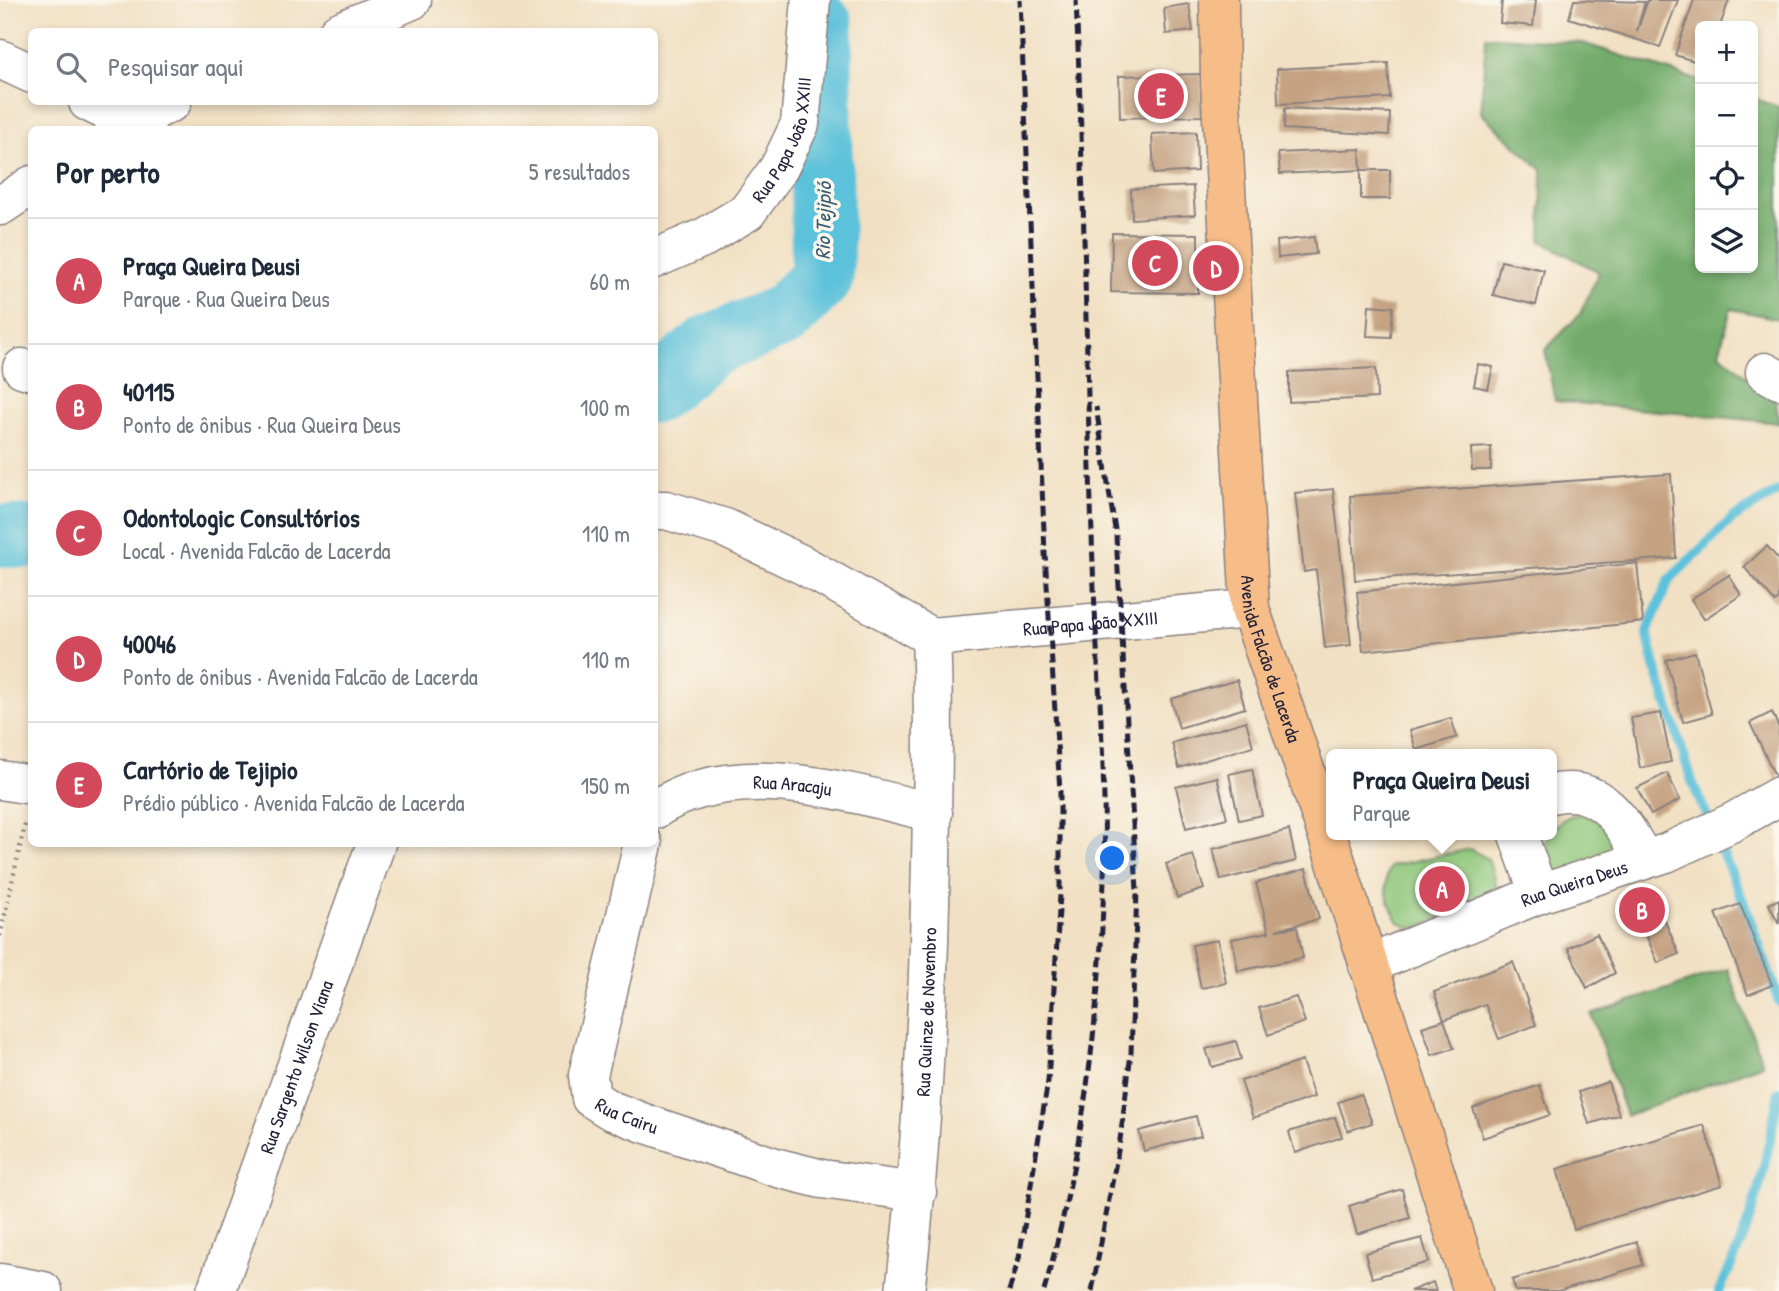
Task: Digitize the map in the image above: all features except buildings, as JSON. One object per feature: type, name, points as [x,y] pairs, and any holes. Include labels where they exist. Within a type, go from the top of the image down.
[{"type":"main road","name":"Avenida Falcão de Lacerda","points":[[1219,0],[1220,83],[1250,609],[1326,823]]},
{"type":"main road","name":"Avenida Falcão de Lacerda","points":[[1332,840],[1368,965],[1473,1291]]},
{"type":"street","points":[[347,28],[412,0]]},
{"type":"street","name":"Rua Papa João XXIII","points":[[658,257],[705,237],[747,212],[779,168],[800,124],[811,0]]},
{"type":"street","points":[[0,59],[28,72]]},
{"type":"street","points":[[93,105],[129,126],[167,105]]},
{"type":"street","points":[[0,206],[28,187]]},
{"type":"street","points":[[660,510],[725,528],[803,565],[931,637]]},
{"type":"street","name":"Rua Papa João XXIII","points":[[931,637],[1250,609]]},
{"type":"street","name":"Rua Quinze de Novembro","points":[[905,1291],[917,1192],[927,1024],[935,731],[931,637]]},
{"type":"street","points":[[0,780],[28,797]]},
{"type":"street","name":"Rua Aracaju","points":[[658,807],[677,795],[691,790],[741,782],[853,793],[933,813]]},
{"type":"street","points":[[1557,792],[1566,790],[1596,796],[1618,815],[1655,855]]},
{"type":"street","name":"Rua Queira Deus","points":[[1368,965],[1539,894],[1655,855],[1778,800]]},
{"type":"street","points":[[1520,840],[1539,894]]},
{"type":"street","name":"Rua Sargento Wilson Viana","points":[[216,1291],[375,847]]},
{"type":"street","name":"Rua Cairu","points":[[642,847],[588,1075],[591,1098],[610,1110],[644,1123],[778,1168],[822,1179],[917,1192]]},
{"type":"street","points":[[0,1283],[43,1291]]},
{"type":"path","points":[[0,936],[28,807]]},
{"type":"green space","points":[[1486,36],[1583,43],[1695,79],[1695,273],[1758,273],[1758,100],[1779,107],[1779,319],[1731,309],[1719,353],[1776,401],[1779,423],[1555,401],[1545,350],[1580,314],[1599,272],[1541,241],[1542,170],[1481,113]]},
{"type":"green space","points":[[1572,815],[1599,819],[1625,846],[1553,881],[1542,860],[1544,845],[1546,840],[1557,840],[1557,825]]},
{"type":"green space","points":[[1470,849],[1488,859],[1498,892],[1413,929],[1399,922],[1387,894],[1386,879],[1391,866]]},
{"type":"green space","points":[[1728,969],[1763,1064],[1626,1116],[1591,1014]]},
{"type":"waterway","name":"Rio Tejipió","points":[[658,389],[709,346],[785,315],[822,277],[822,25]]},
{"type":"waterway","points":[[1779,491],[1732,519],[1669,580],[1647,632],[1655,666],[1693,784],[1744,903],[1779,1002]]},
{"type":"waterway","name":"Rio Tejipió","points":[[0,536],[28,537]]},
{"type":"waterway","points":[[1719,1291],[1750,1217],[1769,1145],[1779,1092]]},
{"type":"railway","points":[[1009,1291],[1019,1258],[1048,1081],[1060,895],[1060,791],[1045,553],[1020,0]]},
{"type":"railway","points":[[1044,1291],[1069,1190],[1087,1087],[1098,983],[1104,879],[1104,793],[1094,577],[1076,0]]},
{"type":"railway","points":[[1092,1291],[1120,1140],[1131,1053],[1137,891],[1116,536],[1096,407]]},
{"type":"place","name":"Cartório de Tejipio","points":[[1161,96]]},
{"type":"place","name":"Odontologic Consultórios","points":[[1155,263]]},
{"type":"place","name":"40046","points":[[1216,268]]},
{"type":"place","name":"Praça Queira Deusi","points":[[1442,889]]},
{"type":"place","name":"40115","points":[[1642,910]]}]
